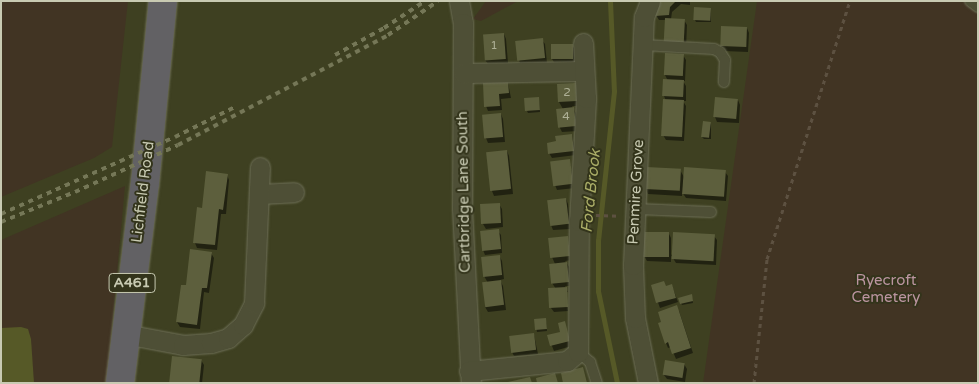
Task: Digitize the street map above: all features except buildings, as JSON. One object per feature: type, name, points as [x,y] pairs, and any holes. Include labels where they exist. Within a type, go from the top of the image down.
[{"type":"highway","name":"Lichfield Road","points":[[120,383],[145,183],[163,1]]},
{"type":"street","name":"Cartbridge Lane South","points":[[459,1],[463,23],[462,208],[470,377]]},
{"type":"street","name":"Penmire Grove","points":[[648,383],[635,318],[630,213],[644,17],[650,1]]},
{"type":"street","points":[[470,377],[567,361],[578,352],[579,221],[586,98],[583,43]]},
{"type":"street","points":[[464,74],[584,71]]},
{"type":"street","points":[[125,334],[183,345],[211,343],[228,338],[243,325],[254,302],[260,167]]},
{"type":"street","points":[[260,194],[294,192]]},
{"type":"lane","points":[[970,1],[978,7]]},
{"type":"lane","points":[[643,45],[714,49],[720,52],[725,60],[724,82]]},
{"type":"lane","points":[[630,213],[711,212]]},
{"type":"lane","points":[[578,352],[590,362],[597,383]]},
{"type":"path","points":[[754,383],[767,259],[850,1]]},
{"type":"path","points":[[589,215],[630,213]]},
{"type":"green space","points":[[1,1],[128,1],[112,147],[94,158],[1,197]]},
{"type":"green space","points":[[486,1],[518,1],[481,21],[473,19]]},
{"type":"green space","name":"Ryecroft Cemetery","points":[[757,1],[978,1],[978,383],[703,383]]},
{"type":"green space","points":[[125,186],[107,383],[1,383],[1,240]]},
{"type":"shaded area","points":[[21,327],[28,329],[31,339],[34,383],[1,383],[1,328]]},
{"type":"waterway","name":"Ford Brook","points":[[610,1],[614,91],[598,240],[598,291],[617,383]]},
{"type":"railway","points":[[335,55],[384,28],[425,1]]},
{"type":"railway","points":[[1,222],[75,192],[178,145],[388,35],[438,1]]},
{"type":"railway","points":[[1,214],[175,137],[235,107]]}]
